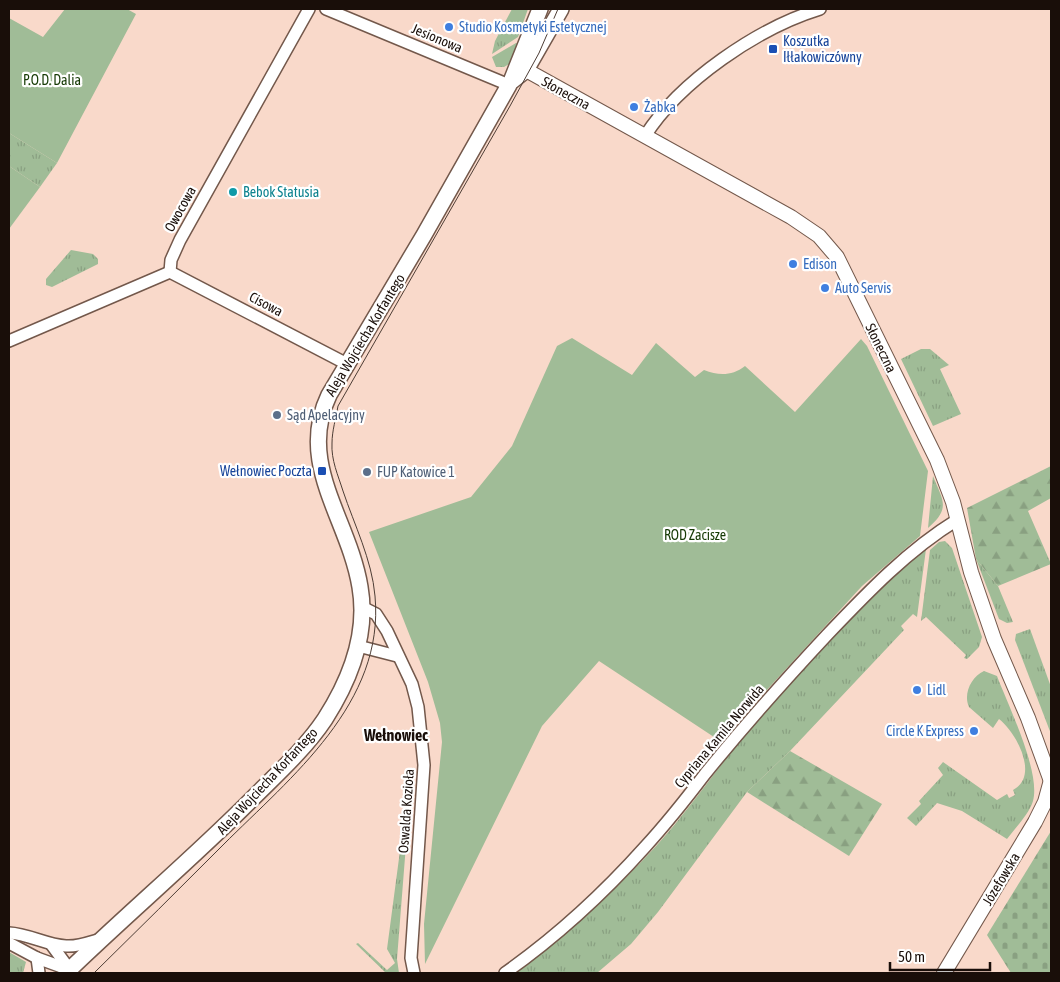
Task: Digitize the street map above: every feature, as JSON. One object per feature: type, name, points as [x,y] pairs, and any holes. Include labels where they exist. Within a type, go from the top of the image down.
[{"type":"main road","name":"Aleja Wojciecha Korfantego","points":[[68,971],[198,852],[311,738],[336,700],[358,646],[362,607],[356,568],[322,471],[317,435],[322,409],[511,83],[540,9]]},
{"type":"main road","name":"Aleja Wojciecha Korfantego","points":[[511,83],[526,70],[561,9]]},
{"type":"street","name":"Owocowa","points":[[170,272],[171,260],[180,240],[309,9]]},
{"type":"street","name":"Jesionowa","points":[[326,9],[511,83]]},
{"type":"street","points":[[645,136],[660,116],[690,83],[756,39],[793,19],[820,9]]},
{"type":"street","points":[[526,70],[533,26]]},
{"type":"street","name":"Słoneczna","points":[[526,70],[791,217],[819,236],[837,257],[937,460],[957,520],[971,572],[993,636],[1028,718],[1051,781]]},
{"type":"street","points":[[9,342],[170,272]]},
{"type":"street","name":"Cisowa","points":[[170,272],[347,364]]},
{"type":"street","name":"Cypriana Kamila Norwida","points":[[505,973],[560,930],[615,879],[675,812],[773,694],[867,593],[910,554],[957,520]]},
{"type":"street","name":"Oswalda Kozioła","points":[[362,607],[376,614],[389,634],[397,656],[412,684],[418,707],[424,766],[411,958],[414,973]]},
{"type":"street","points":[[358,646],[397,656]]},
{"type":"street","name":"Józefowska","points":[[944,973],[1036,822],[1045,802],[1051,781]]},
{"type":"street","points":[[9,933],[31,936],[51,944],[73,946],[101,939]]},
{"type":"street","points":[[9,943],[37,958],[68,971]]},
{"type":"street","points":[[51,944],[68,971]]},
{"type":"street","points":[[37,958],[39,973]]},
{"type":"green space","name":"P.O.D. Dalia","points":[[65,9],[127,9],[136,14],[57,163],[9,133],[9,18],[43,37]]},
{"type":"green space","points":[[512,9],[528,9],[518,37],[492,54],[495,41]]},
{"type":"green space","points":[[516,43],[519,44],[511,63],[504,67],[496,67],[492,57]]},
{"type":"green space","points":[[9,133],[57,163],[40,187],[9,166]]},
{"type":"green space","points":[[9,166],[40,187],[9,229]]},
{"type":"green space","points":[[71,250],[93,254],[98,259],[98,264],[52,287],[46,285],[46,279]]},
{"type":"green space","name":"ROD Zacisze","points":[[572,338],[632,375],[656,343],[695,377],[704,370],[725,374],[735,372],[745,366],[795,412],[861,339],[867,346],[928,471],[920,536],[862,586],[720,741],[599,661],[542,726],[425,964],[424,924],[442,742],[440,723],[428,682],[369,532],[471,497],[512,446],[557,346]]},
{"type":"green space","points":[[921,349],[930,349],[949,365],[940,369],[961,414],[933,426],[901,359]]},
{"type":"green space","points":[[1051,466],[1051,498],[1028,511],[1051,564],[998,586],[976,559],[967,508]]},
{"type":"green space","points":[[933,476],[943,504],[940,515],[928,528]]},
{"type":"green space","points":[[945,541],[952,548],[982,637],[979,647],[967,659],[964,658],[966,655],[926,617],[921,621],[930,550],[939,542]]},
{"type":"green space","points":[[926,549],[917,617],[913,614],[901,626],[904,630],[790,751],[747,792],[658,912],[631,944],[597,973],[514,973],[552,944],[641,862],[677,821],[735,747],[801,669],[875,593]]},
{"type":"green space","points":[[976,559],[998,586],[1013,622],[1007,623],[999,619]]},
{"type":"green space","points":[[1030,629],[1051,687],[1051,734],[1015,640],[1016,634]]},
{"type":"green space","points":[[984,671],[997,676],[1022,739],[1032,773],[1033,801],[1025,816],[1007,839],[962,811],[937,803],[916,826],[907,818],[921,804],[919,801],[943,775],[938,768],[943,762],[997,800],[1007,794],[1009,798],[1015,795],[1013,790],[1021,783],[1025,775],[1025,765],[1018,743],[1006,725],[999,719],[993,728],[969,707],[967,702],[969,686],[975,677]]},
{"type":"green space","points":[[790,751],[882,804],[849,856],[747,792]]},
{"type":"green space","points":[[403,828],[407,832],[397,959],[399,973],[386,973],[356,944],[358,943],[387,970],[395,963],[387,949]]},
{"type":"green space","points":[[1051,831],[1051,973],[1011,973],[987,935]]},
{"type":"green space","points":[[9,952],[26,962],[23,973],[9,973]]},
{"type":"tram line","points":[[94,973],[304,765],[328,735],[349,704],[365,670],[374,635],[375,596],[370,569],[334,461],[332,438],[338,406],[510,106],[539,53],[558,9]]},
{"type":"place","name":"Studio Kosmetyki Estetycznej","points":[[449,27]]},
{"type":"place","name":"Koszutka Iłłakowiczówny","points":[[773,49]]},
{"type":"place","name":"Żabka","points":[[634,107]]},
{"type":"place","name":"Bebok Statusia","points":[[233,192]]},
{"type":"place","name":"Edison","points":[[793,264]]},
{"type":"place","name":"Auto Servis","points":[[825,288]]},
{"type":"place","name":"Sąd Apelacyjny","points":[[277,415]]},
{"type":"place","name":"Wełnowiec Poczta","points":[[322,471]]},
{"type":"place","name":"FUP Katowice 1","points":[[367,472]]},
{"type":"place","name":"Lidl","points":[[917,690]]},
{"type":"place","name":"Circle K Express","points":[[974,731]]},
{"type":"district","name":"Wełnowiec","points":[[396,735]]}]
